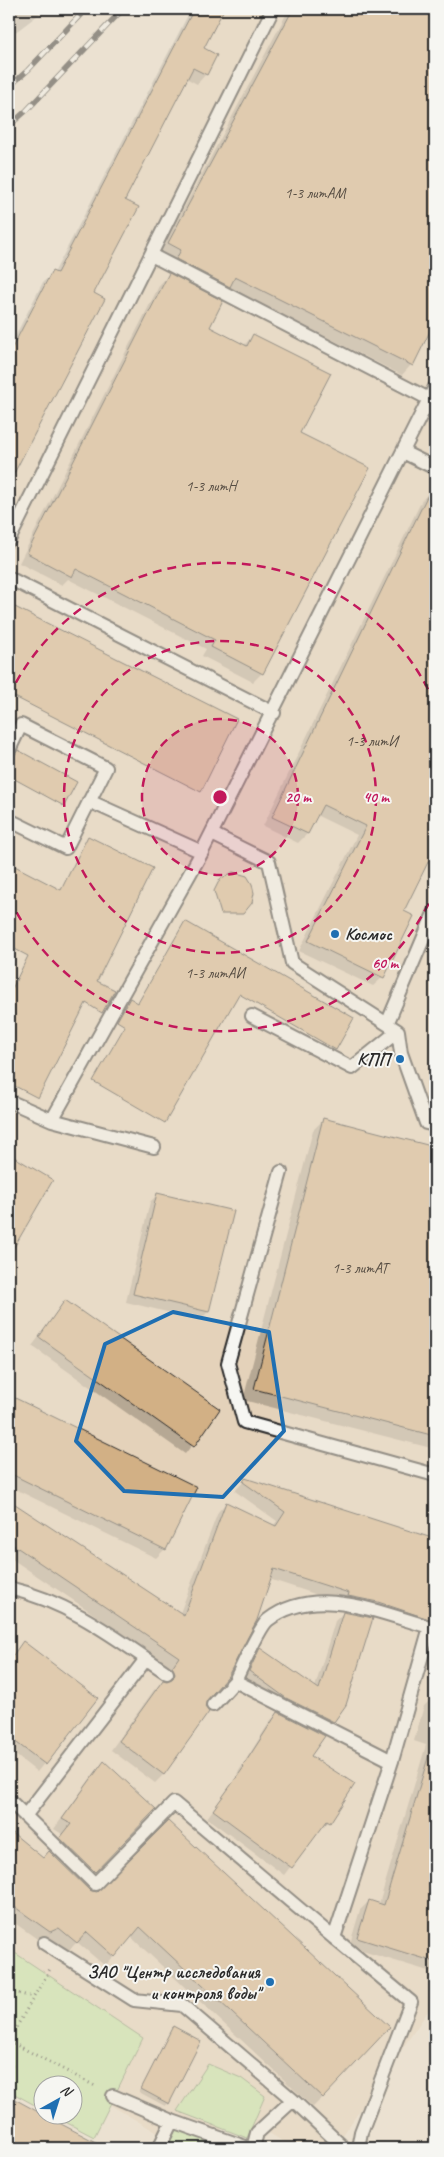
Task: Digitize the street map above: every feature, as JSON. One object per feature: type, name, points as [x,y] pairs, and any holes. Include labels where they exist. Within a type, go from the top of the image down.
[{"type":"lane","points":[[9,540],[273,9]]},
{"type":"lane","points":[[151,255],[429,399]]},
{"type":"lane","points":[[52,1120],[212,834],[435,387]]},
{"type":"lane","points":[[403,452],[435,468]]},
{"type":"lane","points":[[9,578],[274,713]]},
{"type":"lane","points":[[9,750],[21,726],[106,768],[66,848],[9,820]]},
{"type":"lane","points":[[89,801],[202,852]]},
{"type":"lane","points":[[212,834],[269,862],[292,963],[398,1031],[402,1053],[426,1123],[435,1125]]},
{"type":"lane","points":[[387,1024],[435,911]]},
{"type":"lane","points":[[252,1016],[352,1068],[398,1031]]},
{"type":"lane","points":[[9,1101],[52,1120],[154,1148]]},
{"type":"lane","points":[[281,1172],[228,1363],[244,1422],[435,1475]]},
{"type":"lane","points":[[9,1588],[30,1593],[77,1613],[168,1674]]},
{"type":"lane","points":[[213,1705],[235,1681],[266,1621],[300,1604],[337,1601],[430,1627],[392,1762],[334,1938]]},
{"type":"lane","points":[[25,1816],[146,1659]]},
{"type":"lane","points":[[235,1681],[392,1762]]},
{"type":"lane","points":[[9,1800],[95,1884],[174,1803],[411,2002],[361,2132],[358,2148]]},
{"type":"lane","points":[[44,1943],[134,2000],[182,2005],[293,2100],[344,2148]]},
{"type":"lane","points":[[113,2096],[172,2121],[248,2148]]},
{"type":"lane","points":[[253,2148],[257,2133],[293,2100]]},
{"type":"lane","points":[[159,2148],[172,2121]]},
{"type":"path","points":[[60,1952],[9,2040],[113,2096]]},
{"type":"path","points":[[9,1994],[17,1993],[33,1997]]},
{"type":"highlighted area","points":[[173,1312],[269,1332],[284,1431],[223,1497],[124,1491],[76,1441],[105,1344]]},
{"type":"shaded area","points":[[194,9],[435,9],[435,2001],[334,2148],[294,2148],[232,2111],[210,2148],[183,2148],[82,2088],[82,2074],[58,2074],[9,2045],[9,354],[52,271],[57,273]]},
{"type":"green space","points":[[9,1949],[143,2038],[94,2137],[69,2124],[82,2124],[82,2074],[32,2074],[32,2104],[9,2091],[9,2075],[13,2064],[9,2062]]},
{"type":"green space","points":[[208,2064],[241,2078],[265,2096],[247,2138],[177,2111]]},
{"type":"green space","points":[[173,2126],[234,2148],[163,2148]]},
{"type":"building","points":[[194,9],[224,9],[204,48],[217,55],[207,75],[193,68],[125,200],[139,207],[94,293],[105,299],[9,483],[9,354],[52,271],[57,273]]},
{"type":"building","points":[[293,9],[435,9],[435,321],[413,366],[235,277],[230,287],[176,259],[181,250],[168,243]]},
{"type":"building","points":[[169,273],[223,301],[210,327],[247,346],[253,334],[331,373],[300,433],[370,468],[263,674],[211,647],[215,640],[76,569],[72,577],[27,553]]},
{"type":"building","points":[[435,480],[435,848],[404,911],[414,916],[384,978],[308,941],[366,826],[323,805],[308,834],[272,817]]},
{"type":"building","points":[[9,604],[237,719],[201,792],[9,694]]},
{"type":"building","points":[[18,750],[77,782],[64,806],[9,776],[9,758],[14,756]]},
{"type":"building","points":[[88,836],[153,868],[97,981],[115,990],[102,1013],[86,1003],[38,1098],[9,1083],[9,995],[28,956],[9,946],[9,863],[61,890]]},
{"type":"building","points":[[233,872],[247,876],[252,884],[254,893],[252,903],[243,914],[221,914],[214,891],[220,879]]},
{"type":"building","points":[[185,921],[354,1018],[336,1050],[239,994],[165,1123],[93,1081],[125,1026],[117,1021],[130,998],[138,1003]]},
{"type":"building","points":[[323,1118],[435,1147],[435,1436],[254,1389]]},
{"type":"building","points":[[9,1154],[53,1180],[9,1256]]},
{"type":"building","points":[[157,1193],[234,1211],[209,1312],[133,1294]]},
{"type":"building","points":[[65,1300],[220,1409],[194,1447],[39,1337]]},
{"type":"building","points":[[9,1395],[197,1487],[166,1550],[9,1473]]},
{"type":"building","points":[[245,1478],[435,1539],[435,1621],[378,1602],[348,1596],[349,1593],[274,1569],[257,1620],[228,1676],[207,1700],[205,1707],[209,1712],[164,1775],[119,1741],[163,1680],[167,1681],[173,1678],[175,1673],[172,1667],[179,1657],[9,1542],[9,1500],[184,1615],[226,1502],[276,1526],[285,1512],[243,1482]]},
{"type":"building","points":[[343,1612],[373,1618],[346,1705],[334,1722],[286,1698],[249,1671],[260,1648],[319,1689]]},
{"type":"building","points":[[23,1641],[98,1698],[46,1765],[9,1737],[9,1661]]},
{"type":"building","points":[[278,1712],[325,1736],[311,1756],[355,1784],[330,1823],[327,1821],[292,1868],[213,1810],[244,1767]]},
{"type":"building","points":[[430,1751],[435,1752],[435,1962],[357,1938],[369,1900],[384,1905]]},
{"type":"building","points":[[104,1761],[156,1809],[95,1872],[60,1838],[71,1824],[62,1819]]},
{"type":"building","name":"ЗАО \"Центр исследования и контроля воды\"","points":[[168,1821],[390,2027],[323,2098],[140,1927],[115,1957],[87,1932],[77,1943],[59,1928],[50,1932],[9,1903],[9,1830],[43,1858],[49,1851],[89,1890],[97,1892]]},
{"type":"building","points":[[173,2026],[201,2041],[169,2104],[141,2089]]},
{"type":"building","points":[[9,2096],[32,2109],[32,2124],[61,2124],[107,2148],[9,2148]]},
{"type":"railway","points":[[9,87],[28,70],[86,9]]},
{"type":"railway","points":[[9,126],[27,110],[123,9]]},
{"type":"place","name":"Космос","points":[[335,934]]},
{"type":"place","name":"КПП","points":[[400,1059]]},
{"type":"place","name":"ЗАО \"Центр исследования и контроля воды\"","points":[[270,1982]]}]
